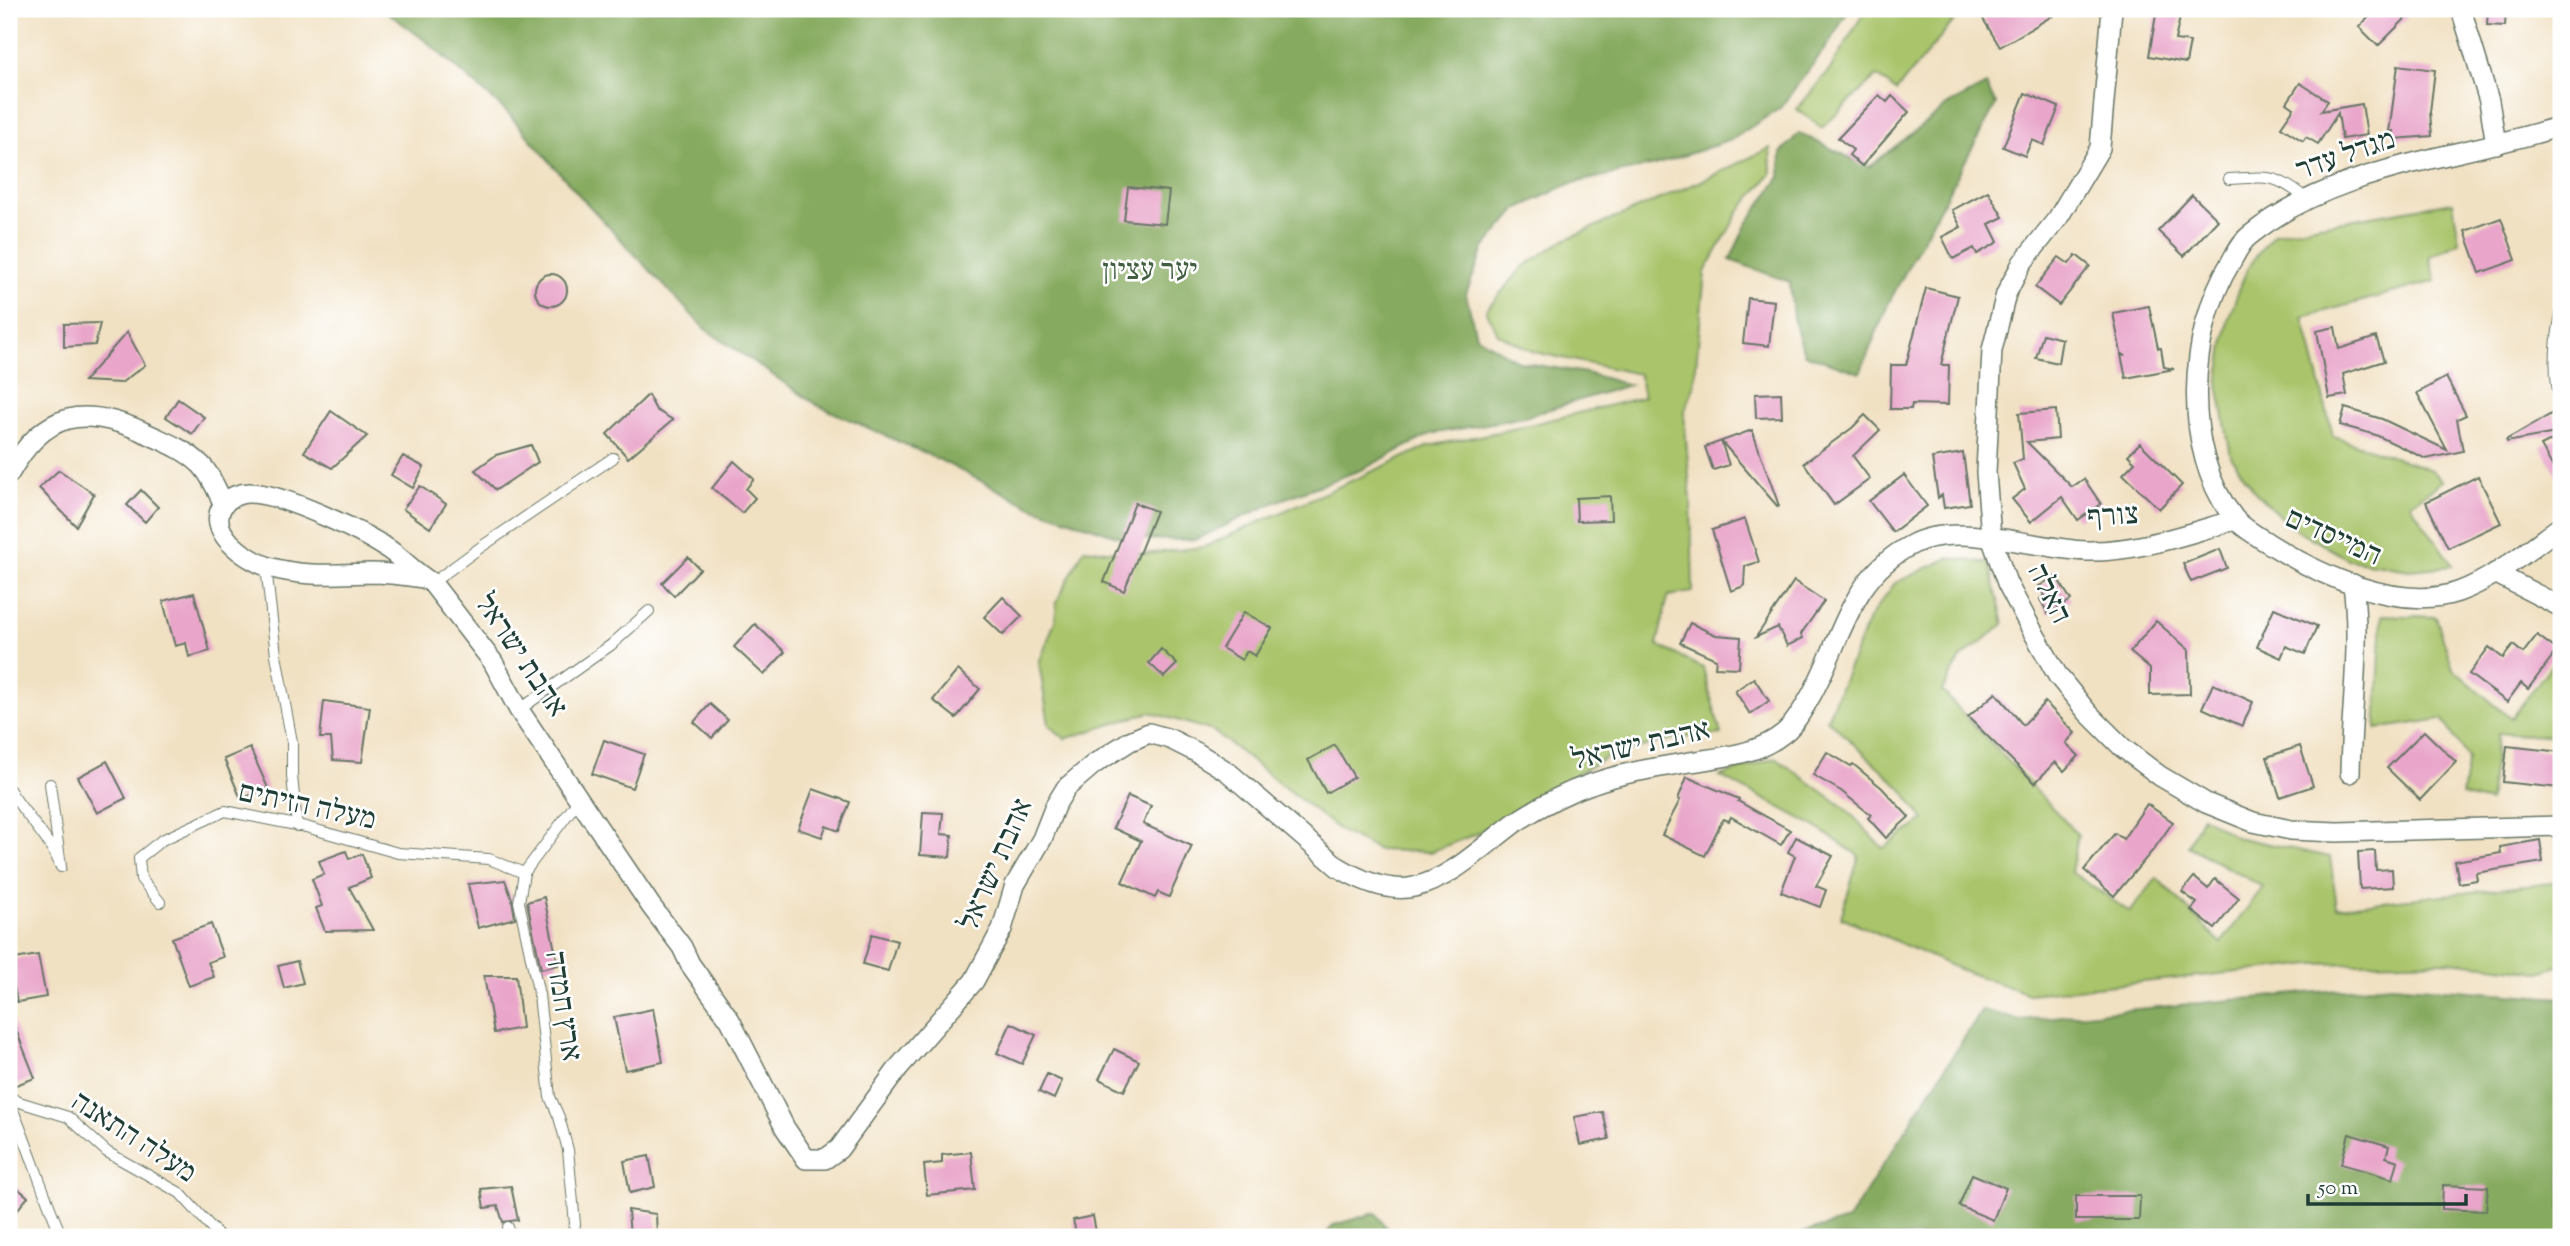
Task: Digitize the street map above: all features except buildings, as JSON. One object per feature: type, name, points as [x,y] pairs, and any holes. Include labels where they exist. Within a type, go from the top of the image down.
[{"type":"street","name":"האלה","points":[[2112,9],[2100,148],[2058,218],[2022,262],[2006,295],[1992,350],[1986,472],[1992,537],[2007,583],[2058,676],[2088,713],[2123,748],[2160,776],[2206,803],[2253,822],[2291,830],[2336,832],[2561,826]]},
{"type":"street","points":[[2461,9],[2489,102],[2496,144]]},
{"type":"street","name":"מגדל עדר","points":[[2235,520],[2213,478],[2199,435],[2195,384],[2205,324],[2217,284],[2246,238],[2283,211],[2330,188],[2561,126]]},
{"type":"street","points":[[9,474],[20,454],[41,432],[62,420],[96,415],[123,422],[180,449],[201,464],[224,504],[220,508],[218,520],[224,534],[246,557],[266,567],[320,575],[371,573],[427,580]]},
{"type":"street","name":"אהבת ישראל","points":[[224,504],[229,498],[246,492],[268,495],[361,534],[393,552],[427,580],[493,662],[519,710],[730,1020],[785,1128],[806,1159],[825,1159],[839,1149],[900,1067],[974,981],[1002,929],[1015,885],[1042,839],[1055,806],[1066,788],[1094,764],[1130,741],[1149,733],[1170,739],[1196,752],[1228,772],[1338,867],[1357,878],[1385,887],[1412,887],[1438,878],[1552,800],[1593,783],[1761,748],[1785,732],[1801,712],[1816,687],[1851,606],[1866,583],[1884,563],[1915,543],[1945,537],[1992,537]]},
{"type":"street","name":"צורף","points":[[1992,537],[2084,551],[2118,550],[2154,544],[2235,520]]},
{"type":"street","name":"המייסדים","points":[[2235,520],[2288,555],[2329,576],[2381,592],[2422,597],[2458,592],[2495,573],[2561,527]]},
{"type":"street","points":[[2495,573],[2561,607]]},
{"type":"street","points":[[2350,773],[2351,715],[2357,675],[2357,618],[2353,584]]},
{"type":"lane","points":[[2229,179],[2268,177],[2284,182],[2307,199]]},
{"type":"lane","points":[[2561,314],[2557,332],[2555,383],[2561,402]]},
{"type":"lane","points":[[427,580],[613,458]]},
{"type":"lane","points":[[266,567],[276,655],[292,742],[297,826]]},
{"type":"lane","points":[[519,710],[611,645],[649,611]]},
{"type":"lane","points":[[9,789],[22,810],[54,849],[61,867],[50,783]]},
{"type":"lane","points":[[524,873],[580,798]]},
{"type":"lane","name":"מעלה הזיתים","points":[[160,902],[141,879],[139,858],[162,840],[225,811],[297,826],[398,853],[489,859],[524,873]]},
{"type":"lane","name":"ארץ חמדה","points":[[524,873],[519,902],[539,995],[550,1097],[568,1150],[574,1210],[573,1237]]},
{"type":"lane","name":"מעלה התאנה","points":[[9,1095],[16,1101],[68,1117],[107,1152],[180,1193],[219,1237]]},
{"type":"lane","points":[[9,1101],[30,1149],[40,1183],[62,1237]]},
{"type":"green space","name":"יער עציון","points":[[383,9],[1849,9],[1832,39],[1780,108],[1731,140],[1655,165],[1569,184],[1517,209],[1484,248],[1466,294],[1476,336],[1519,362],[1586,373],[1629,385],[1524,417],[1431,434],[1363,469],[1275,502],[1195,540],[1126,539],[1032,507],[940,460],[817,405],[705,329],[579,195],[507,112],[427,42]]},
{"type":"green space","points":[[1866,9],[1967,9],[1956,18],[1896,91],[1877,76],[1822,128],[1797,109],[1831,68]]},
{"type":"green space","points":[[1986,85],[1996,104],[1888,304],[1860,373],[1804,354],[1793,318],[1790,282],[1730,260],[1746,225],[1780,177],[1781,153],[1799,133],[1869,167],[1948,105]]},
{"type":"green space","points":[[1770,148],[1771,174],[1740,210],[1705,272],[1694,386],[1684,413],[1691,502],[1693,592],[1668,596],[1657,645],[1703,668],[1721,734],[1677,738],[1611,755],[1478,833],[1430,852],[1379,850],[1343,833],[1213,731],[1150,712],[1065,739],[1049,725],[1039,663],[1055,621],[1057,601],[1084,549],[1144,554],[1204,547],[1429,446],[1644,397],[1639,374],[1534,352],[1498,334],[1486,310],[1523,267],[1562,241]]},
{"type":"green space","points":[[2453,202],[2459,242],[2430,257],[2436,281],[2303,317],[2333,436],[2432,470],[2443,481],[2410,504],[2453,566],[2409,570],[2350,560],[2290,526],[2256,493],[2231,456],[2218,384],[2228,320],[2247,269],[2274,233]]},
{"type":"green space","points":[[1948,558],[1989,563],[2004,624],[1961,658],[1942,691],[2078,835],[2071,872],[2130,912],[2157,878],[2221,943],[2263,887],[2188,846],[2202,816],[2236,837],[2330,857],[2337,907],[2560,882],[2561,965],[2541,972],[2450,961],[2313,964],[2029,994],[1961,970],[1841,917],[1859,856],[1813,825],[1720,776],[1776,758],[1846,809],[1883,848],[1924,820],[1901,788],[1827,719],[1870,617],[1895,583]]},
{"type":"green space","points":[[2382,615],[2436,617],[2453,669],[2511,719],[2561,652],[2561,737],[2498,733],[2489,802],[2462,795],[2468,758],[2442,719],[2376,729]]},
{"type":"green space","points":[[2391,985],[2561,998],[2561,1237],[1788,1237],[1848,1220],[1982,1010],[2021,1020]]},
{"type":"green space","points":[[1376,1213],[1389,1232],[1406,1237],[1323,1237],[1334,1225]]}]
